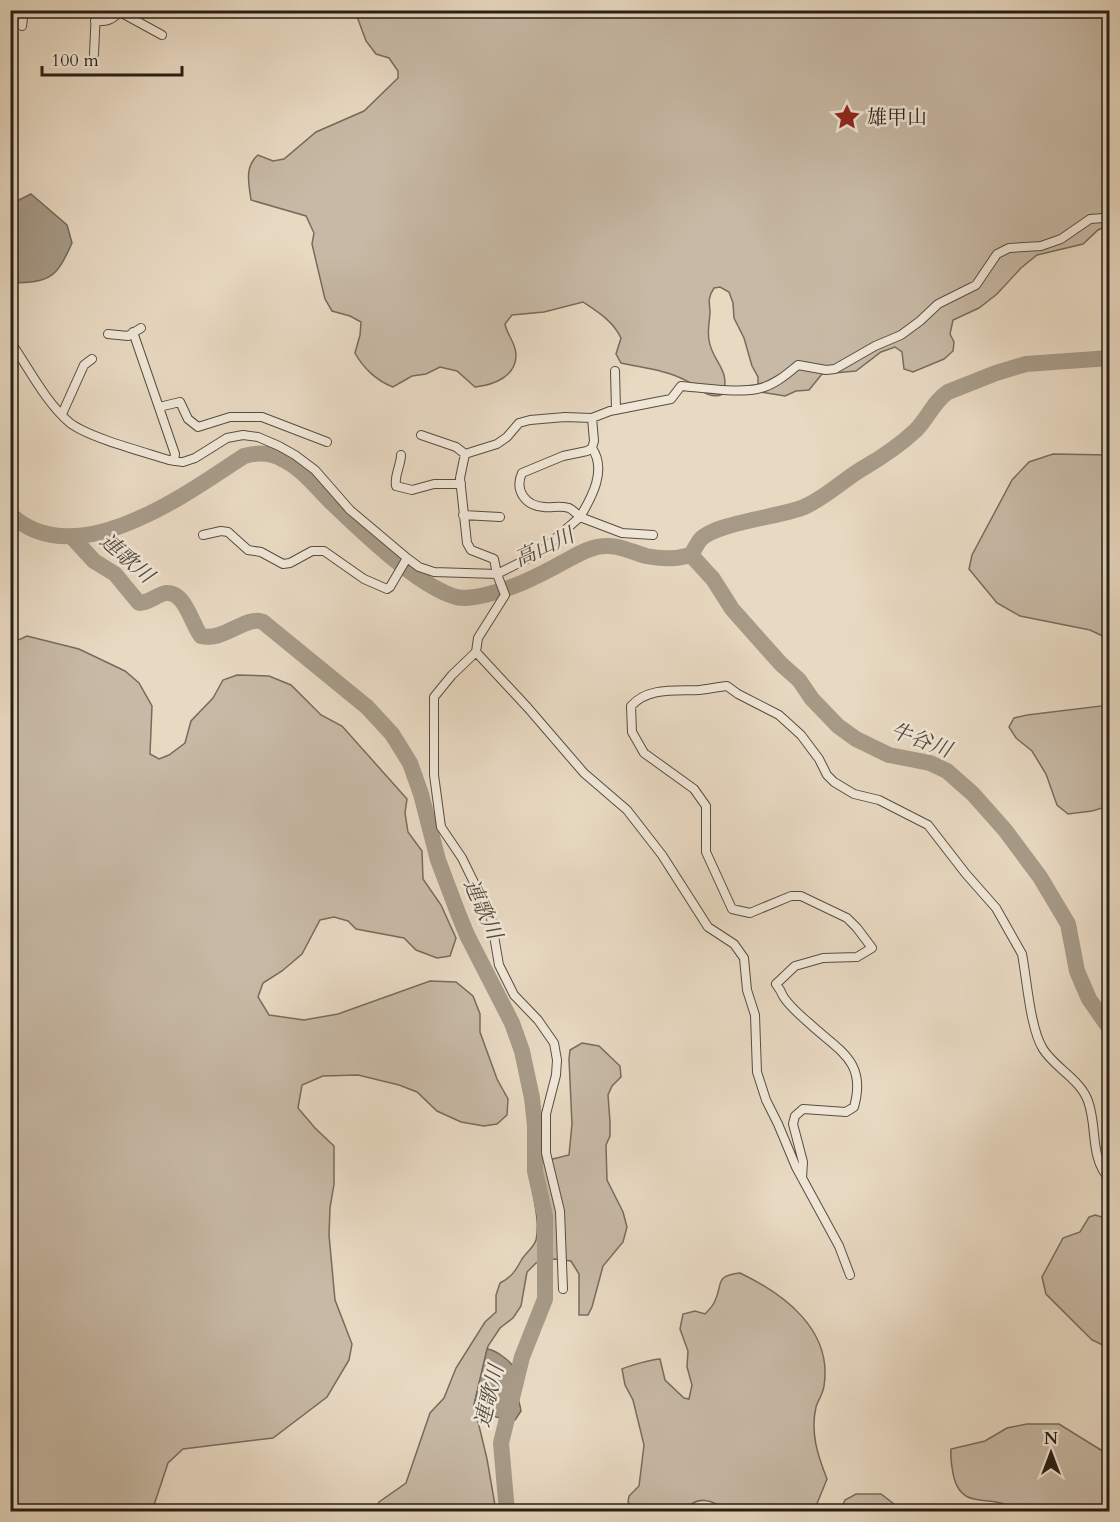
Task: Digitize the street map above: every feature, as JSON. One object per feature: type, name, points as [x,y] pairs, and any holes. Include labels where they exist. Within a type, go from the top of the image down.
[{"type":"street","points":[[22,26],[24,10]]},
{"type":"street","points":[[94,54],[96,10]]},
{"type":"street","points":[[95,21],[106,22],[121,11],[162,34]]},
{"type":"street","points":[[465,454],[497,444],[507,437],[519,423],[530,420],[565,417],[592,418],[616,410],[671,399],[681,386],[757,389],[771,384],[798,365],[826,370],[835,369],[875,346],[901,335],[938,304],[976,285],[997,254],[1009,248],[1041,246],[1060,238],[1090,219],[1103,218],[1110,221]]},
{"type":"street","points":[[108,334],[128,336],[141,328]]},
{"type":"street","points":[[133,332],[175,453],[174,461]]},
{"type":"street","points":[[10,341],[55,408],[71,423],[86,432],[183,462],[195,458],[227,438],[243,435],[258,437],[295,455],[315,470],[350,510],[404,563],[434,572],[497,574],[539,554],[580,517],[596,490],[598,480],[596,455],[592,448]]},
{"type":"street","points":[[62,414],[84,365],[92,359]]},
{"type":"street","points":[[615,371],[616,410]]},
{"type":"street","points":[[159,407],[180,402],[188,419],[198,427],[230,417],[262,417],[327,442]]},
{"type":"street","points":[[592,418],[594,441],[592,448],[563,456],[522,473],[519,480],[521,494],[528,502],[542,507],[567,507],[580,517],[622,533],[653,536]]},
{"type":"street","points":[[421,435],[456,447],[465,454]]},
{"type":"street","points":[[465,454],[460,478],[467,543],[471,550],[494,559],[506,596],[478,638],[476,652],[452,675],[434,698],[434,775],[441,827],[462,858],[484,903],[490,918],[499,964],[514,995],[538,1020],[554,1043],[557,1060],[556,1075],[546,1114],[546,1153],[560,1211],[563,1289]]},
{"type":"street","points":[[401,455],[395,480],[396,486],[412,490],[434,484],[461,484]]},
{"type":"street","points":[[463,515],[500,517]]},
{"type":"street","points":[[203,535],[221,531],[228,532],[248,550],[261,552],[283,564],[290,563],[312,551],[324,551],[364,579],[383,588],[390,587],[404,563]]},
{"type":"street","points":[[476,652],[584,773],[627,810],[662,855],[708,927],[734,944],[744,958],[747,990],[755,1015],[757,1072],[766,1100],[802,1178],[839,1246],[850,1275]]},
{"type":"street","points":[[802,1178],[803,1162],[793,1124],[795,1116],[803,1109],[846,1112],[854,1107],[857,1095],[856,1072],[849,1058],[802,1016],[784,997],[776,984],[795,966],[823,958],[857,957],[872,948],[847,918],[801,896],[791,896],[750,913],[732,909],[706,852],[706,806],[694,789],[644,753],[632,732],[631,706],[637,700],[657,691],[701,690],[727,686],[779,715],[801,735],[834,782],[854,794],[879,800],[928,825],[996,908],[1018,944],[1022,954],[1035,1030],[1041,1046],[1049,1057],[1082,1087],[1094,1123],[1096,1157],[1110,1180]]},
{"type":"shaded area","points":[[355,11],[1109,11],[1109,225],[1098,230],[1083,244],[1037,255],[1021,268],[997,294],[979,308],[953,320],[950,334],[954,342],[953,351],[944,359],[913,372],[904,369],[902,352],[895,347],[881,352],[856,371],[822,374],[809,390],[796,391],[785,396],[761,392],[744,338],[734,318],[733,303],[729,292],[720,287],[714,288],[710,297],[708,333],[711,348],[725,378],[723,394],[718,396],[708,394],[670,374],[621,363],[616,354],[621,338],[618,332],[605,317],[583,302],[544,312],[512,315],[505,324],[516,351],[515,363],[508,374],[496,382],[475,387],[457,371],[440,367],[426,374],[412,376],[393,387],[371,373],[355,353],[361,322],[332,311],[325,299],[312,244],[314,233],[306,216],[251,200],[249,182],[249,170],[258,155],[273,161],[284,159],[316,132],[364,111],[398,78],[398,71],[389,58],[376,54],[366,41]]},
{"type":"shaded area","points":[[1053,454],[1109,455],[1109,639],[1090,630],[1020,616],[997,603],[969,569],[972,555],[1012,480],[1029,462]]},
{"type":"shaded area","points":[[27,636],[79,649],[125,671],[139,683],[152,706],[150,754],[159,759],[169,755],[185,743],[191,721],[213,698],[223,680],[237,675],[269,676],[291,685],[321,715],[342,726],[407,799],[405,813],[408,832],[422,851],[423,879],[441,905],[456,938],[450,956],[437,958],[416,950],[404,938],[356,929],[348,921],[334,917],[320,920],[302,954],[263,983],[258,997],[269,1015],[304,1020],[338,1014],[430,981],[456,982],[473,996],[480,1014],[480,1032],[497,1079],[508,1099],[507,1115],[497,1124],[484,1126],[461,1122],[437,1111],[417,1092],[358,1075],[323,1076],[302,1085],[298,1108],[334,1146],[334,1184],[329,1235],[335,1300],[352,1344],[349,1360],[327,1397],[273,1438],[183,1449],[168,1463],[152,1511],[11,1511],[10,649],[18,640]]},
{"type":"shaded area","points":[[1109,705],[1109,806],[1068,814],[1057,805],[1046,774],[1032,751],[1016,738],[1009,727],[1014,718],[1027,715]]},
{"type":"shaded area","points":[[582,1043],[599,1046],[620,1066],[621,1077],[612,1086],[608,1095],[610,1136],[606,1145],[607,1180],[623,1212],[627,1227],[623,1242],[603,1266],[588,1315],[579,1315],[579,1274],[571,1261],[554,1259],[536,1263],[527,1272],[521,1306],[513,1318],[500,1328],[488,1346],[474,1405],[496,1511],[374,1512],[379,1502],[406,1483],[430,1413],[444,1398],[456,1368],[485,1322],[496,1312],[496,1295],[500,1283],[513,1273],[535,1243],[537,1223],[531,1169],[541,1162],[569,1155],[572,1124],[570,1050]]},
{"type":"shaded area","points":[[1095,1215],[1109,1219],[1109,1348],[1092,1340],[1046,1294],[1042,1277],[1063,1238],[1080,1232],[1089,1217]]},
{"type":"shaded area","points":[[740,1273],[788,1303],[813,1331],[821,1348],[825,1366],[824,1386],[816,1407],[814,1435],[827,1479],[814,1511],[726,1511],[705,1500],[694,1502],[686,1511],[635,1511],[628,1502],[629,1496],[639,1486],[644,1445],[633,1400],[625,1385],[622,1369],[660,1359],[665,1380],[684,1398],[689,1399],[692,1385],[687,1367],[688,1351],[680,1329],[683,1314],[695,1311],[705,1314],[714,1303],[723,1279],[726,1276]]},
{"type":"shaded area","points":[[1027,1424],[1059,1424],[1109,1455],[1109,1511],[1017,1511],[998,1502],[972,1499],[959,1489],[954,1478],[951,1449],[985,1441],[1007,1428]]},
{"type":"shaded area","points":[[856,1494],[881,1494],[903,1511],[840,1511],[845,1500]]},
{"type":"water","points":[[31,194],[67,225],[72,243],[61,264],[50,276],[35,281],[11,283],[11,204]]},
{"type":"water","points":[[487,1349],[504,1358],[517,1372],[516,1390],[521,1411],[515,1420],[484,1413],[474,1405]]},
{"type":"waterway","name":"高山川","points":[[10,514],[36,531],[66,536],[98,533],[130,522],[162,507],[244,456],[270,455],[284,460],[297,469],[373,541],[422,580],[453,596],[473,597],[514,586],[597,547],[616,547],[657,558],[691,555],[700,540],[719,529],[793,511],[820,498],[904,441],[948,392],[1026,364],[1110,358]]},
{"type":"waterway","name":"連歌川","points":[[72,537],[94,561],[115,574],[139,603],[166,593],[178,597],[201,636],[218,635],[249,622],[263,622],[367,707],[392,734],[410,763],[421,794],[438,860],[467,935],[512,1023],[522,1051],[532,1098],[535,1126],[535,1171],[545,1216],[545,1299],[522,1357],[501,1443],[507,1512]]},
{"type":"waterway","name":"牛谷川","points":[[691,555],[713,579],[732,609],[781,664],[799,680],[812,699],[838,726],[856,739],[889,755],[930,763],[947,771],[973,794],[1005,830],[1040,877],[1068,924],[1077,971],[1089,999],[1110,1029]]},
{"type":"place","name":"雄甲山","points":[[847,117]]}]
